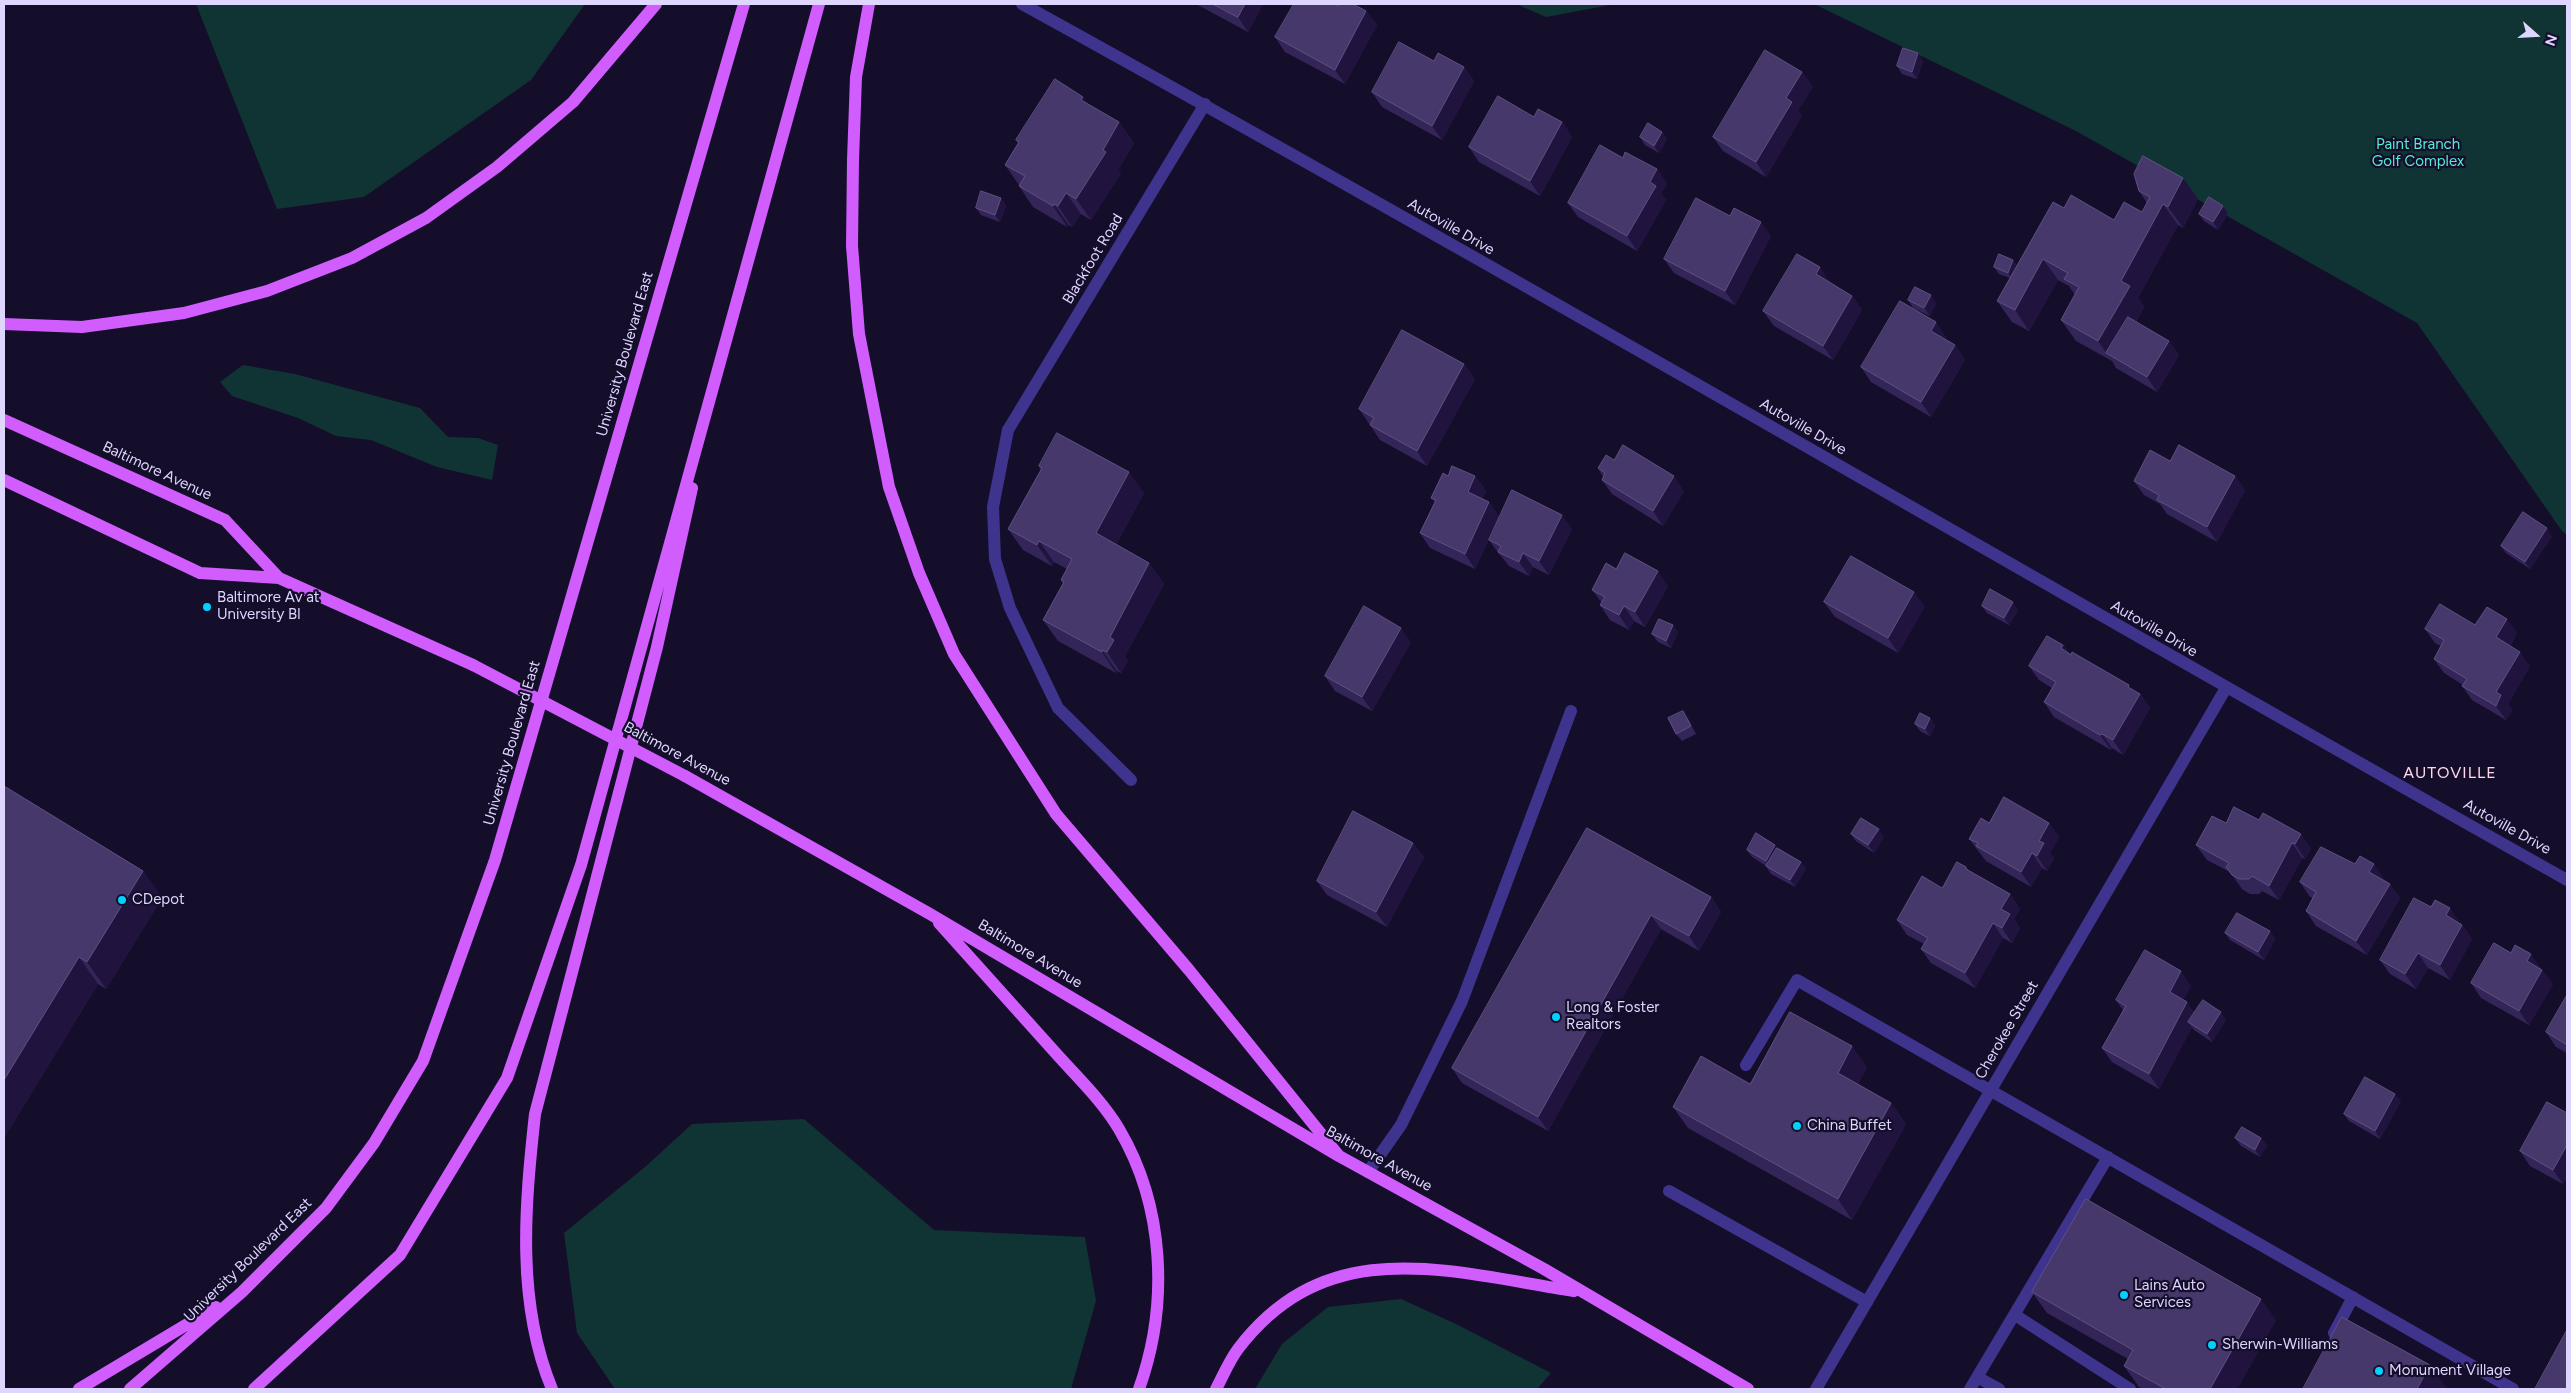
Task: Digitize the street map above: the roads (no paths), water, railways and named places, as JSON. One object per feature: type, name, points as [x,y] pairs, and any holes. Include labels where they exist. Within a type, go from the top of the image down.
[{"type":"main road","points":[[4,324],[82,326],[184,314],[267,291],[352,258],[426,218],[497,167],[573,102],[656,4]]},
{"type":"main road","name":"University Boulevard East","points":[[130,1389],[242,1292],[326,1208],[374,1143],[423,1061],[495,860],[744,4]]},
{"type":"main road","points":[[254,1389],[400,1255],[507,1078],[581,865],[727,331],[819,4]]},
{"type":"main road","points":[[869,4],[856,77],[853,150],[852,246],[859,334],[889,486],[919,574],[954,654],[1056,814],[1189,970],[1339,1156]]},
{"type":"main road","points":[[552,1389],[545,1372],[532,1317],[527,1258],[526,1194],[535,1114],[657,647],[727,331]]},
{"type":"main road","name":"Baltimore Avenue","points":[[4,420],[224,520],[279,578]]},
{"type":"main road","name":"Baltimore Avenue","points":[[4,480],[200,573],[279,578],[473,665],[685,776],[930,914],[1339,1156],[1544,1269],[1580,1292],[1748,1389]]},
{"type":"main road","points":[[930,914],[1090,1091],[1118,1128],[1141,1174],[1154,1217],[1158,1268],[1156,1320],[1146,1370],[1138,1389]]},
{"type":"main road","points":[[1216,1389],[1237,1350],[1270,1316],[1297,1293],[1333,1278],[1373,1269],[1419,1267],[1580,1292]]},
{"type":"main road","points":[[79,1389],[242,1292]]},
{"type":"street","name":"Autoville Drive","points":[[1022,4],[1205,104],[2226,688],[2567,880]]},
{"type":"street","name":"Blackfoot Road","points":[[1131,780],[1058,708],[1010,608],[995,558],[993,507],[1008,430],[1205,104]]},
{"type":"street","name":"Cherokee Street","points":[[1816,1389],[2226,688]]},
{"type":"street","points":[[1368,1172],[1401,1125],[1462,1001],[1571,711]]},
{"type":"street","points":[[1746,1065],[1797,980],[2513,1389]]},
{"type":"street","points":[[1970,1389],[2108,1157]]},
{"type":"street","points":[[1669,1191],[1867,1302]]},
{"type":"street","points":[[2326,1348],[2353,1298]]},
{"type":"street","points":[[2014,1315],[2130,1389]]},
{"type":"street","points":[[1977,1377],[1999,1389]]},
{"type":"place","name":"Baltimore Av at University Bl","points":[[207,607]]},
{"type":"place","name":"CDepot","points":[[122,900]]},
{"type":"place","name":"Long & Foster Realtors","points":[[1556,1017]]},
{"type":"place","name":"China Buffet","points":[[1797,1126]]},
{"type":"place","name":"Lains Auto Services","points":[[2124,1295]]},
{"type":"place","name":"Sherwin-Williams","points":[[2212,1345]]},
{"type":"place","name":"Monument Village","points":[[2379,1371]]},
{"type":"district","name":"AUTOVILLE","points":[[2450,773]]},
{"type":"park label","name":"Paint Branch Golf Complex","points":[[2418,154]]}]
